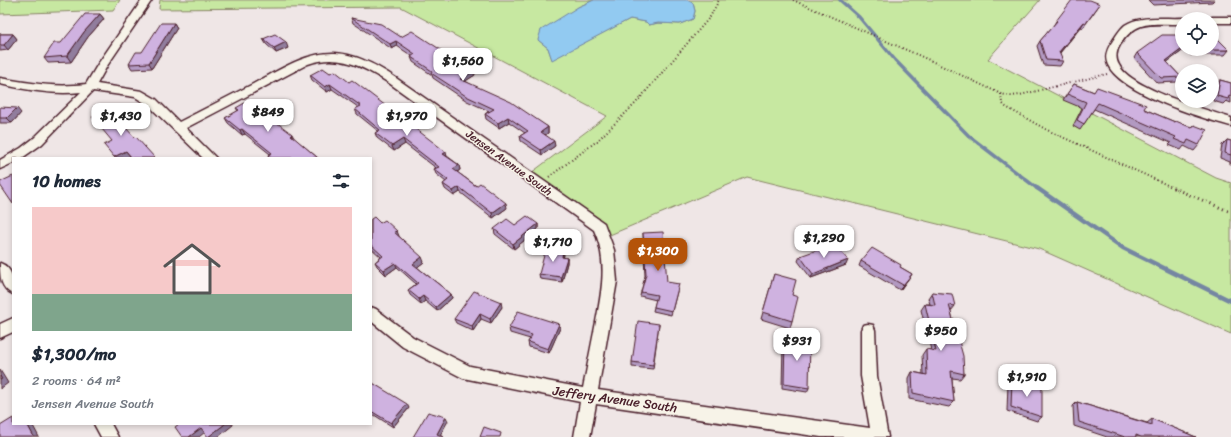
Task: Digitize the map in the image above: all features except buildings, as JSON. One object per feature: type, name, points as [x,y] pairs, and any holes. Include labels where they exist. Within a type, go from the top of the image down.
[{"type":"street","points":[[15,157],[24,152],[38,140],[87,92],[147,0]]},
{"type":"street","points":[[1219,20],[1231,20]]},
{"type":"street","points":[[1175,21],[1148,22],[1128,28],[1115,44],[1110,55],[1117,72],[1143,89],[1231,122]]},
{"type":"street","name":"Jensen Avenue South","points":[[178,127],[249,89],[304,62],[315,58],[337,56],[351,59],[372,68],[390,79],[599,227],[605,237],[611,265],[609,289],[582,437]]},
{"type":"street","points":[[0,81],[11,84],[65,90],[90,87],[138,94],[152,102],[209,157]]},
{"type":"street","points":[[0,165],[12,158]]},
{"type":"street","points":[[0,269],[12,287]]},
{"type":"street","name":"Jeffery Avenue South","points":[[372,313],[408,342],[468,373],[562,392],[876,437]]},
{"type":"street","points":[[0,332],[12,325]]},
{"type":"street","points":[[868,330],[869,376],[880,437]]},
{"type":"street","points":[[103,425],[110,437]]},
{"type":"path","points":[[539,184],[597,141],[635,104],[710,17],[719,0]]},
{"type":"path","points":[[793,0],[927,58],[1001,94],[1011,96],[1020,95],[1117,72]]},
{"type":"path","points":[[1001,94],[1002,102],[1006,107],[1033,123],[1160,183],[1231,212]]},
{"type":"green space","points":[[0,0],[120,0],[113,10],[0,14]]},
{"type":"green space","points":[[160,0],[594,0],[578,7],[538,40],[548,48],[552,59],[630,19],[646,22],[649,25],[658,23],[680,24],[693,19],[695,11],[693,3],[687,0],[1040,0],[988,59],[1216,178],[1231,183],[1231,334],[1039,249],[747,177],[605,237],[527,176],[607,116],[401,7],[159,9]]},
{"type":"water","points":[[594,0],[687,0],[693,3],[695,11],[693,19],[680,24],[658,23],[649,25],[646,22],[630,19],[552,60],[548,48],[538,40],[541,30],[578,7]]},
{"type":"waterway","points":[[840,0],[859,17],[895,60],[969,136],[1038,189]]},
{"type":"waterway","points":[[1037,188],[1123,248],[1231,301]]}]
